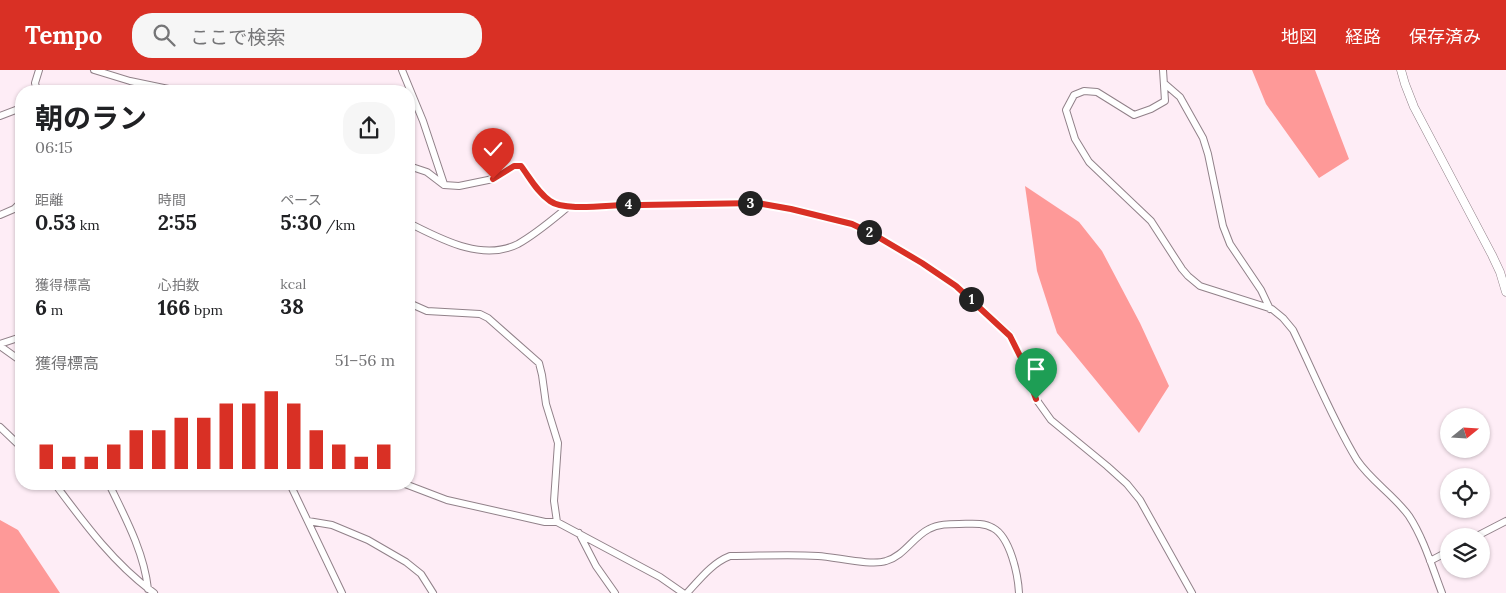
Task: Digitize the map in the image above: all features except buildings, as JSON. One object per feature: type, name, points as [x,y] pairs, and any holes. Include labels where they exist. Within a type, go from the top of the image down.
[{"type":"street","points":[[36,85],[39,70]]},
{"type":"street","points":[[94,70],[149,85]]},
{"type":"street","points":[[402,70],[408,85]]},
{"type":"street","points":[[1163,70],[1165,101],[1134,115],[1097,92],[1084,91],[1074,95],[1066,110],[1075,139],[1090,162],[1151,221],[1188,276],[1200,286],[1270,308],[1283,318],[1293,330],[1336,421],[1357,460],[1370,477],[1409,516],[1423,543],[1442,593]]},
{"type":"street","points":[[1401,70],[1404,84],[1414,107],[1492,255],[1506,292]]},
{"type":"street","points":[[1165,84],[1180,97],[1203,138],[1223,226],[1230,244],[1261,290],[1270,308]]},
{"type":"street","points":[[415,102],[444,185]]},
{"type":"street","points":[[0,116],[15,110]]},
{"type":"street","points":[[415,168],[427,172],[444,185],[459,186],[493,179],[514,166],[521,166],[539,192],[552,203],[568,207],[625,204],[757,203],[852,224],[873,234],[956,286],[1010,336],[1022,360],[1036,399],[1051,420],[1108,466],[1140,500],[1192,593]]},
{"type":"street","points":[[415,225],[434,236],[468,248],[482,251],[501,249],[518,244],[568,207]]},
{"type":"street","points":[[0,215],[15,208]]},
{"type":"street","points":[[415,306],[427,311],[480,314],[488,318],[539,363],[546,404],[558,443],[554,501],[557,522]]},
{"type":"street","points":[[0,345],[15,339]]},
{"type":"street","points":[[0,345],[15,356]]},
{"type":"street","points":[[0,427],[15,441]]},
{"type":"street","points":[[415,488],[447,500],[545,522],[557,522],[668,581],[683,593]]},
{"type":"street","points":[[60,490],[113,557],[154,593]]},
{"type":"street","points":[[111,490],[125,517],[140,556],[148,588]]},
{"type":"street","points":[[293,490],[342,593]]},
{"type":"street","points":[[308,520],[332,525],[368,540],[398,557],[421,574],[433,593]]},
{"type":"street","points":[[1490,529],[1506,521]]},
{"type":"street","points":[[687,593],[721,559],[730,556],[819,556],[876,562],[886,561],[900,554],[928,529],[942,524],[972,524],[992,528],[998,532],[1006,542],[1012,556],[1019,593]]},
{"type":"street","points":[[578,532],[596,566],[615,593]]},
{"type":"street","points":[[1430,561],[1440,556]]},
{"type":"shaded area","points":[[1252,70],[1315,70],[1349,159],[1319,178],[1266,104]]},
{"type":"shaded area","points":[[1025,186],[1079,222],[1102,251],[1140,323],[1169,386],[1139,433],[1057,333],[1037,271]]},
{"type":"shaded area","points":[[0,520],[18,530],[60,593],[0,593]]},
{"type":"route","points":[[493,179],[514,166],[521,166],[539,192],[552,203],[568,207],[625,204],[757,203],[852,224],[922,263],[956,286],[991,317],[1010,336],[1022,360],[1036,399]]}]
